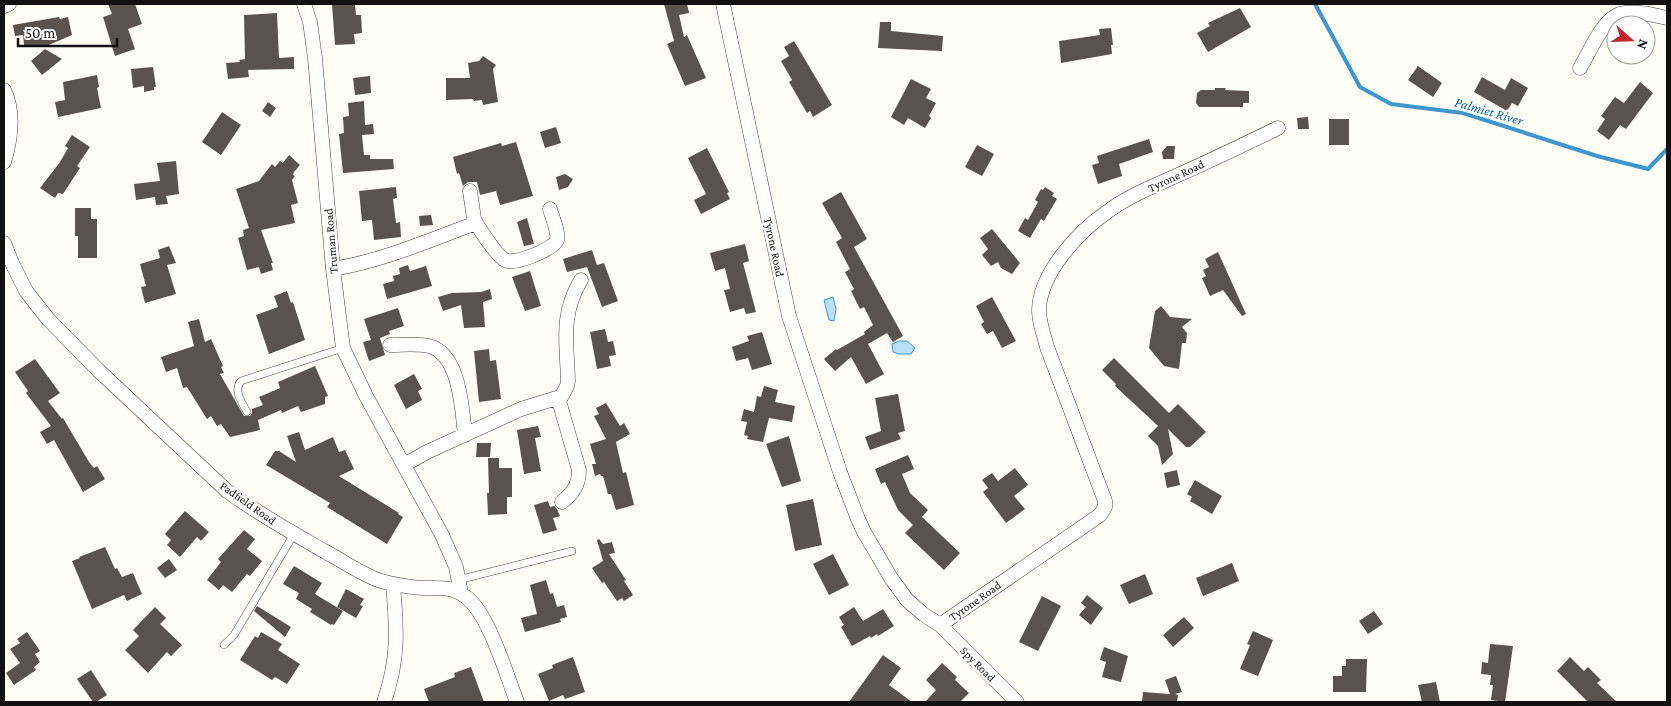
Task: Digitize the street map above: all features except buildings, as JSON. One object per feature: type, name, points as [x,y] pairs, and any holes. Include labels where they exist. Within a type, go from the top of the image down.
[{"type":"street","points":[[4,6],[9,4]]},
{"type":"street","name":"Truman Road","points":[[304,4],[310,22],[315,58],[333,269],[343,348],[366,396],[442,535],[456,567],[460,586]]},
{"type":"street","name":"Tyrone Road","points":[[723,4],[789,316],[840,472],[864,532],[891,578],[913,607],[940,625],[1100,515],[1104,507],[1105,501],[1047,347],[1040,322],[1039,309],[1042,293],[1056,264],[1092,223],[1108,210],[1139,193],[1278,128]]},
{"type":"street","points":[[1580,68],[1602,29],[1608,21],[1619,14],[1625,12],[1667,18]]},
{"type":"street","points":[[4,90],[11,123],[4,162]]},
{"type":"street","points":[[470,191],[476,223],[501,257],[512,262],[536,254],[554,244],[557,238],[550,209]]},
{"type":"street","points":[[333,269],[354,266],[476,223]]},
{"type":"street","name":"Padfield Road","points":[[4,243],[26,291],[48,319],[209,476],[244,504],[361,572],[407,587],[448,588],[460,586]]},
{"type":"street","points":[[404,465],[427,452],[520,409],[560,397],[566,390],[568,381],[565,332],[568,312],[574,291],[581,280]]},
{"type":"street","points":[[390,346],[419,344],[430,346],[445,356],[453,371],[461,397],[466,435]]},
{"type":"street","points":[[560,397],[560,406],[579,470],[576,489],[562,502]]},
{"type":"street","points":[[384,702],[392,677],[397,642],[397,617],[393,584]]},
{"type":"street","points":[[460,586],[489,630],[517,702]]},
{"type":"street","name":"Spy Road","points":[[940,625],[1017,702]]},
{"type":"lane","points":[[247,412],[237,389],[238,383],[241,381],[343,348]]},
{"type":"lane","points":[[224,645],[234,635],[294,534]]},
{"type":"lane","points":[[460,586],[572,551]]},
{"type":"water","points":[[833,297],[836,309],[834,321],[829,320],[824,300]]},
{"type":"water","points":[[899,341],[907,341],[915,348],[911,354],[893,352],[892,344]]},
{"type":"waterway","name":"Palmiet River","points":[[1315,4],[1360,87],[1391,104],[1463,113],[1597,156],[1648,169],[1667,149]]}]
